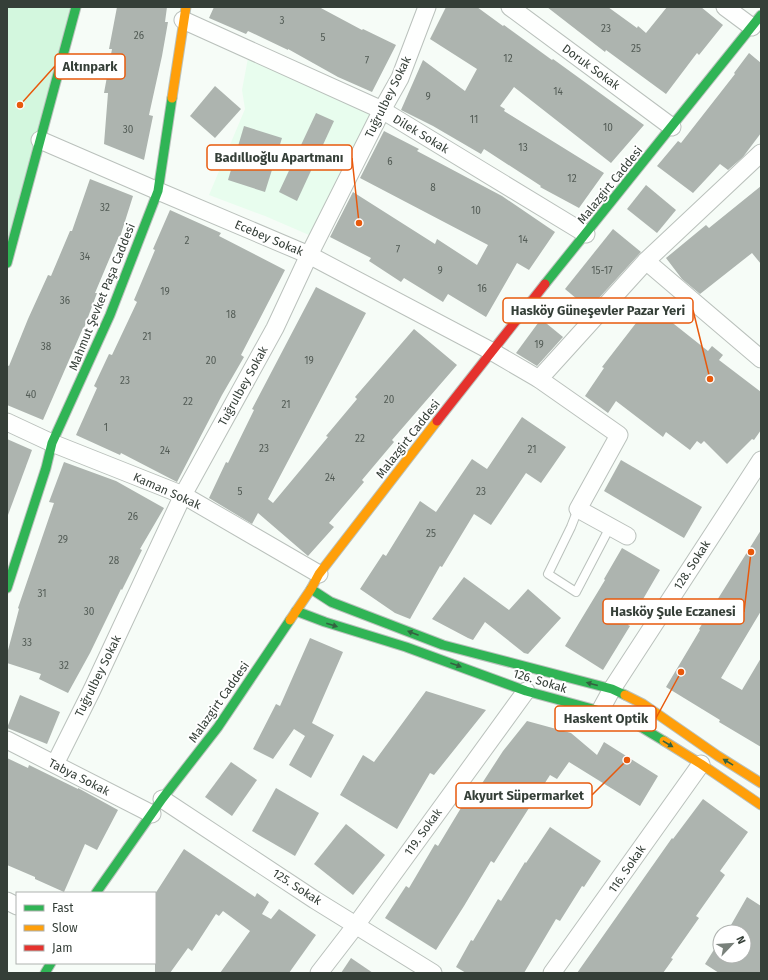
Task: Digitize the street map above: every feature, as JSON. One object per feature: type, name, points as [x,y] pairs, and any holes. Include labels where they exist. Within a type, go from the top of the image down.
[{"type":"street","points":[[7,263],[76,7]]},
{"type":"street","name":"Tuğrulbey Sokak","points":[[55,764],[92,690],[183,495],[276,328],[309,255],[382,110],[400,78],[427,7]]},
{"type":"street","name":"Doruk Sokak","points":[[510,7],[672,127]]},
{"type":"street","points":[[725,7],[756,21]]},
{"type":"street","name":"Dilek Sokak","points":[[185,13],[382,110],[586,234]]},
{"type":"street","name":"Mahmut Şevket Paşa Caddesi","points":[[7,588],[46,468],[52,443],[110,315],[158,191],[185,13]]},
{"type":"street","name":"Malazgirt Caddesi","points":[[97,892],[162,799],[218,727],[315,581],[491,351],[756,21]]},
{"type":"street","name":"Ecebey Sokak","points":[[40,140],[309,255],[491,351],[538,379],[619,435],[578,509]]},
{"type":"street","points":[[538,379],[646,261],[761,153]]},
{"type":"street","points":[[646,261],[761,359]]},
{"type":"street","name":"Kaman Sokak","points":[[7,422],[52,443],[183,495],[315,581]]},
{"type":"street","name":"128. Sokak","points":[[600,711],[612,689],[761,460]]},
{"type":"street","points":[[578,509],[627,536]]},
{"type":"street","name":"126. Sokak","points":[[315,581],[331,602],[444,645],[612,689],[642,704],[718,756],[761,783]]},
{"type":"street","name":"126. Sokak","points":[[296,611],[324,622],[406,647],[526,690],[626,718],[701,764],[761,805]]},
{"type":"street","name":"119. Sokak","points":[[319,973],[356,925],[526,690]]},
{"type":"street","name":"Tabya Sokak","points":[[7,740],[152,814]]},
{"type":"street","name":"116. Sokak","points":[[552,973],[701,764]]},
{"type":"street","name":"125. Sokak","points":[[162,799],[315,900],[433,973]]},
{"type":"street","points":[[7,901],[16,906]]},
{"type":"street","points":[[45,973],[50,964]]},
{"type":"lane","points":[[578,509],[548,574],[576,592],[610,527]]},
{"type":"shaded area","points":[[248,58],[371,114],[309,235],[265,216],[209,195],[245,109],[242,90]]},
{"type":"green space","points":[[7,7],[76,7],[7,263]]},
{"type":"building","points":[[117,7],[167,7],[165,22],[168,22],[149,115],[153,116],[144,160],[104,144],[108,93],[104,93],[112,49],[109,49]]},
{"type":"building","points":[[214,7],[319,7],[362,30],[363,29],[396,45],[372,92],[338,77],[288,49],[248,31],[246,34],[209,18]]},
{"type":"building","points":[[446,7],[477,7],[552,60],[553,59],[644,125],[611,163],[514,87],[500,106],[505,109],[504,111],[604,173],[579,208],[540,187],[541,186],[484,149],[481,154],[433,126],[401,110],[423,60],[465,91],[477,69],[430,39]]},
{"type":"building","points":[[547,7],[608,7],[637,28],[638,26],[646,33],[667,7],[701,7],[723,25],[699,55],[697,53],[666,94],[606,50],[605,52]]},
{"type":"building","points":[[749,53],[761,63],[761,133],[743,157],[728,170],[720,164],[693,193],[657,166],[678,141],[681,143],[735,74],[734,73]]},
{"type":"building","points":[[215,86],[241,109],[215,138],[190,116]]},
{"type":"building","points":[[316,113],[334,121],[297,201],[279,192]]},
{"type":"building","points":[[244,126],[282,138],[265,192],[228,180]]},
{"type":"building","points":[[384,131],[419,149],[417,151],[502,196],[555,232],[529,270],[517,263],[486,317],[448,294],[443,302],[404,278],[401,282],[369,261],[371,258],[330,237],[353,192],[435,244],[437,239],[477,265],[488,245],[360,178]]},
{"type":"building","points":[[90,179],[133,196],[120,237],[119,236],[95,293],[97,293],[84,328],[43,420],[7,405],[7,365],[9,366],[48,275],[51,276],[70,231],[72,231]]},
{"type":"building","points":[[646,185],[676,210],[657,233],[627,209]]},
{"type":"building","points":[[761,186],[761,264],[752,253],[700,294],[682,279],[666,258],[706,225],[709,228]]},
{"type":"building","points":[[170,210],[221,233],[219,236],[285,270],[241,355],[244,357],[222,395],[177,482],[121,453],[120,455],[76,435],[97,388],[94,386],[109,354],[112,355],[137,302],[134,300],[155,250],[153,249]]},
{"type":"building","points":[[613,229],[641,252],[589,309],[565,289]]},
{"type":"building","points":[[316,287],[366,313],[268,499],[273,503],[328,437],[326,436],[357,399],[355,397],[414,329],[457,365],[392,440],[394,442],[362,480],[364,482],[329,523],[334,527],[308,556],[258,513],[252,524],[209,498],[226,462],[228,463],[254,410],[252,409]]},
{"type":"building","points":[[650,305],[708,351],[712,346],[723,355],[719,360],[761,392],[761,430],[754,440],[752,439],[727,464],[704,441],[701,444],[697,441],[690,450],[666,432],[663,437],[616,401],[608,413],[585,396],[604,368],[602,367]]},
{"type":"building","points":[[541,319],[563,337],[537,366],[516,353]]},
{"type":"building","points":[[522,417],[566,447],[541,483],[526,473],[491,525],[474,514],[442,567],[440,566],[410,619],[395,613],[360,589],[383,554],[386,556],[420,501],[436,512],[472,459],[487,469]]},
{"type":"building","points":[[7,439],[32,450],[8,515],[7,515]]},
{"type":"building","points":[[621,460],[702,507],[684,538],[604,491]]},
{"type":"building","points":[[64,462],[116,481],[164,508],[140,549],[142,550],[122,590],[121,589],[90,653],[68,693],[39,679],[41,674],[7,663],[7,654],[19,609],[18,608],[54,503],[49,502]]},
{"type":"building","points":[[761,530],[761,611],[721,678],[742,690],[761,658],[761,747],[719,722],[720,720],[666,687],[700,630],[699,629]]},
{"type":"building","points":[[622,548],[660,570],[628,625],[630,626],[603,670],[565,646],[605,580],[604,579]]},
{"type":"building","points":[[464,577],[509,610],[528,589],[561,618],[528,654],[524,653],[485,622],[473,640],[468,638],[432,619]]},
{"type":"building","points":[[310,638],[343,652],[312,723],[334,735],[311,778],[289,765],[305,736],[294,729],[273,759],[253,749],[276,704],[280,706]]},
{"type":"building","points":[[426,691],[486,710],[434,775],[430,773],[397,829],[340,795],[363,755],[374,762]]},
{"type":"building","points":[[20,695],[60,712],[47,744],[7,728]]},
{"type":"building","points":[[527,721],[571,733],[597,755],[604,742],[658,776],[640,806],[569,762],[557,779],[550,775],[494,863],[491,861],[436,950],[385,918],[406,886],[409,888],[435,844],[438,846],[464,803],[468,805],[503,751]]},
{"type":"building","points":[[7,758],[28,768],[29,765],[78,788],[118,810],[97,850],[85,844],[64,892],[7,865]]},
{"type":"building","points":[[231,762],[257,780],[232,816],[205,797]]},
{"type":"building","points":[[276,788],[319,813],[295,856],[252,831]]},
{"type":"building","points":[[703,799],[748,832],[720,871],[725,875],[696,916],[699,918],[671,958],[673,959],[663,973],[577,973],[672,838],[673,839]]},
{"type":"building","points":[[346,824],[385,855],[353,895],[314,864]]},
{"type":"building","points":[[550,827],[601,861],[584,887],[582,886],[560,921],[556,919],[524,973],[466,973],[456,967],[471,940],[473,941],[498,899],[501,901],[525,862],[526,863]]},
{"type":"building","points":[[184,849],[255,897],[257,893],[269,902],[262,914],[271,919],[279,909],[316,935],[289,973],[220,973],[250,931],[223,911],[219,916],[216,914],[192,951],[188,948],[170,973],[155,973],[156,892]]},
{"type":"building","points":[[747,897],[761,906],[761,973],[719,973],[705,964],[712,953],[712,964],[752,964],[752,924],[732,924]]},
{"type":"building","points":[[351,958],[373,973],[341,973]]},
{"type":"traffic: fast","points":[[7,263],[76,7]]},
{"type":"traffic: fast","points":[[545,284],[761,15]]},
{"type":"traffic: fast","points":[[7,588],[46,468],[52,443],[110,315],[158,191],[172,98]]},
{"type":"traffic: fast","points":[[311,589],[331,602],[443,645],[612,689],[625,695]]},
{"type":"traffic: fast","points":[[296,611],[325,622],[406,647],[526,691],[626,718],[664,741]]},
{"type":"traffic: fast","points":[[97,892],[162,799],[218,727],[290,620]]},
{"type":"traffic: fast","points":[[45,973],[50,964]]},
{"type":"traffic: slow","points":[[172,98],[186,7]]},
{"type":"traffic: slow","points":[[290,620],[311,589],[319,574],[437,421]]},
{"type":"traffic: slow","points":[[625,695],[643,704],[718,756],[761,783]]},
{"type":"traffic: slow","points":[[664,741],[761,805]]},
{"type":"traffic: jam","points":[[437,421],[545,284]]},
{"type":"place","name":"Altınpark","points":[[20,105]]},
{"type":"place","name":"Badıllıoğlu Apartmanı","points":[[359,223]]},
{"type":"place","name":"Hasköy Güneşevler Pazar Yeri","points":[[710,379]]},
{"type":"place","name":"Hasköy Şule Eczanesi","points":[[751,552]]},
{"type":"place","name":"Haskent Optik","points":[[681,672]]},
{"type":"place","name":"Akyurt Süpermarket","points":[[627,760]]}]
